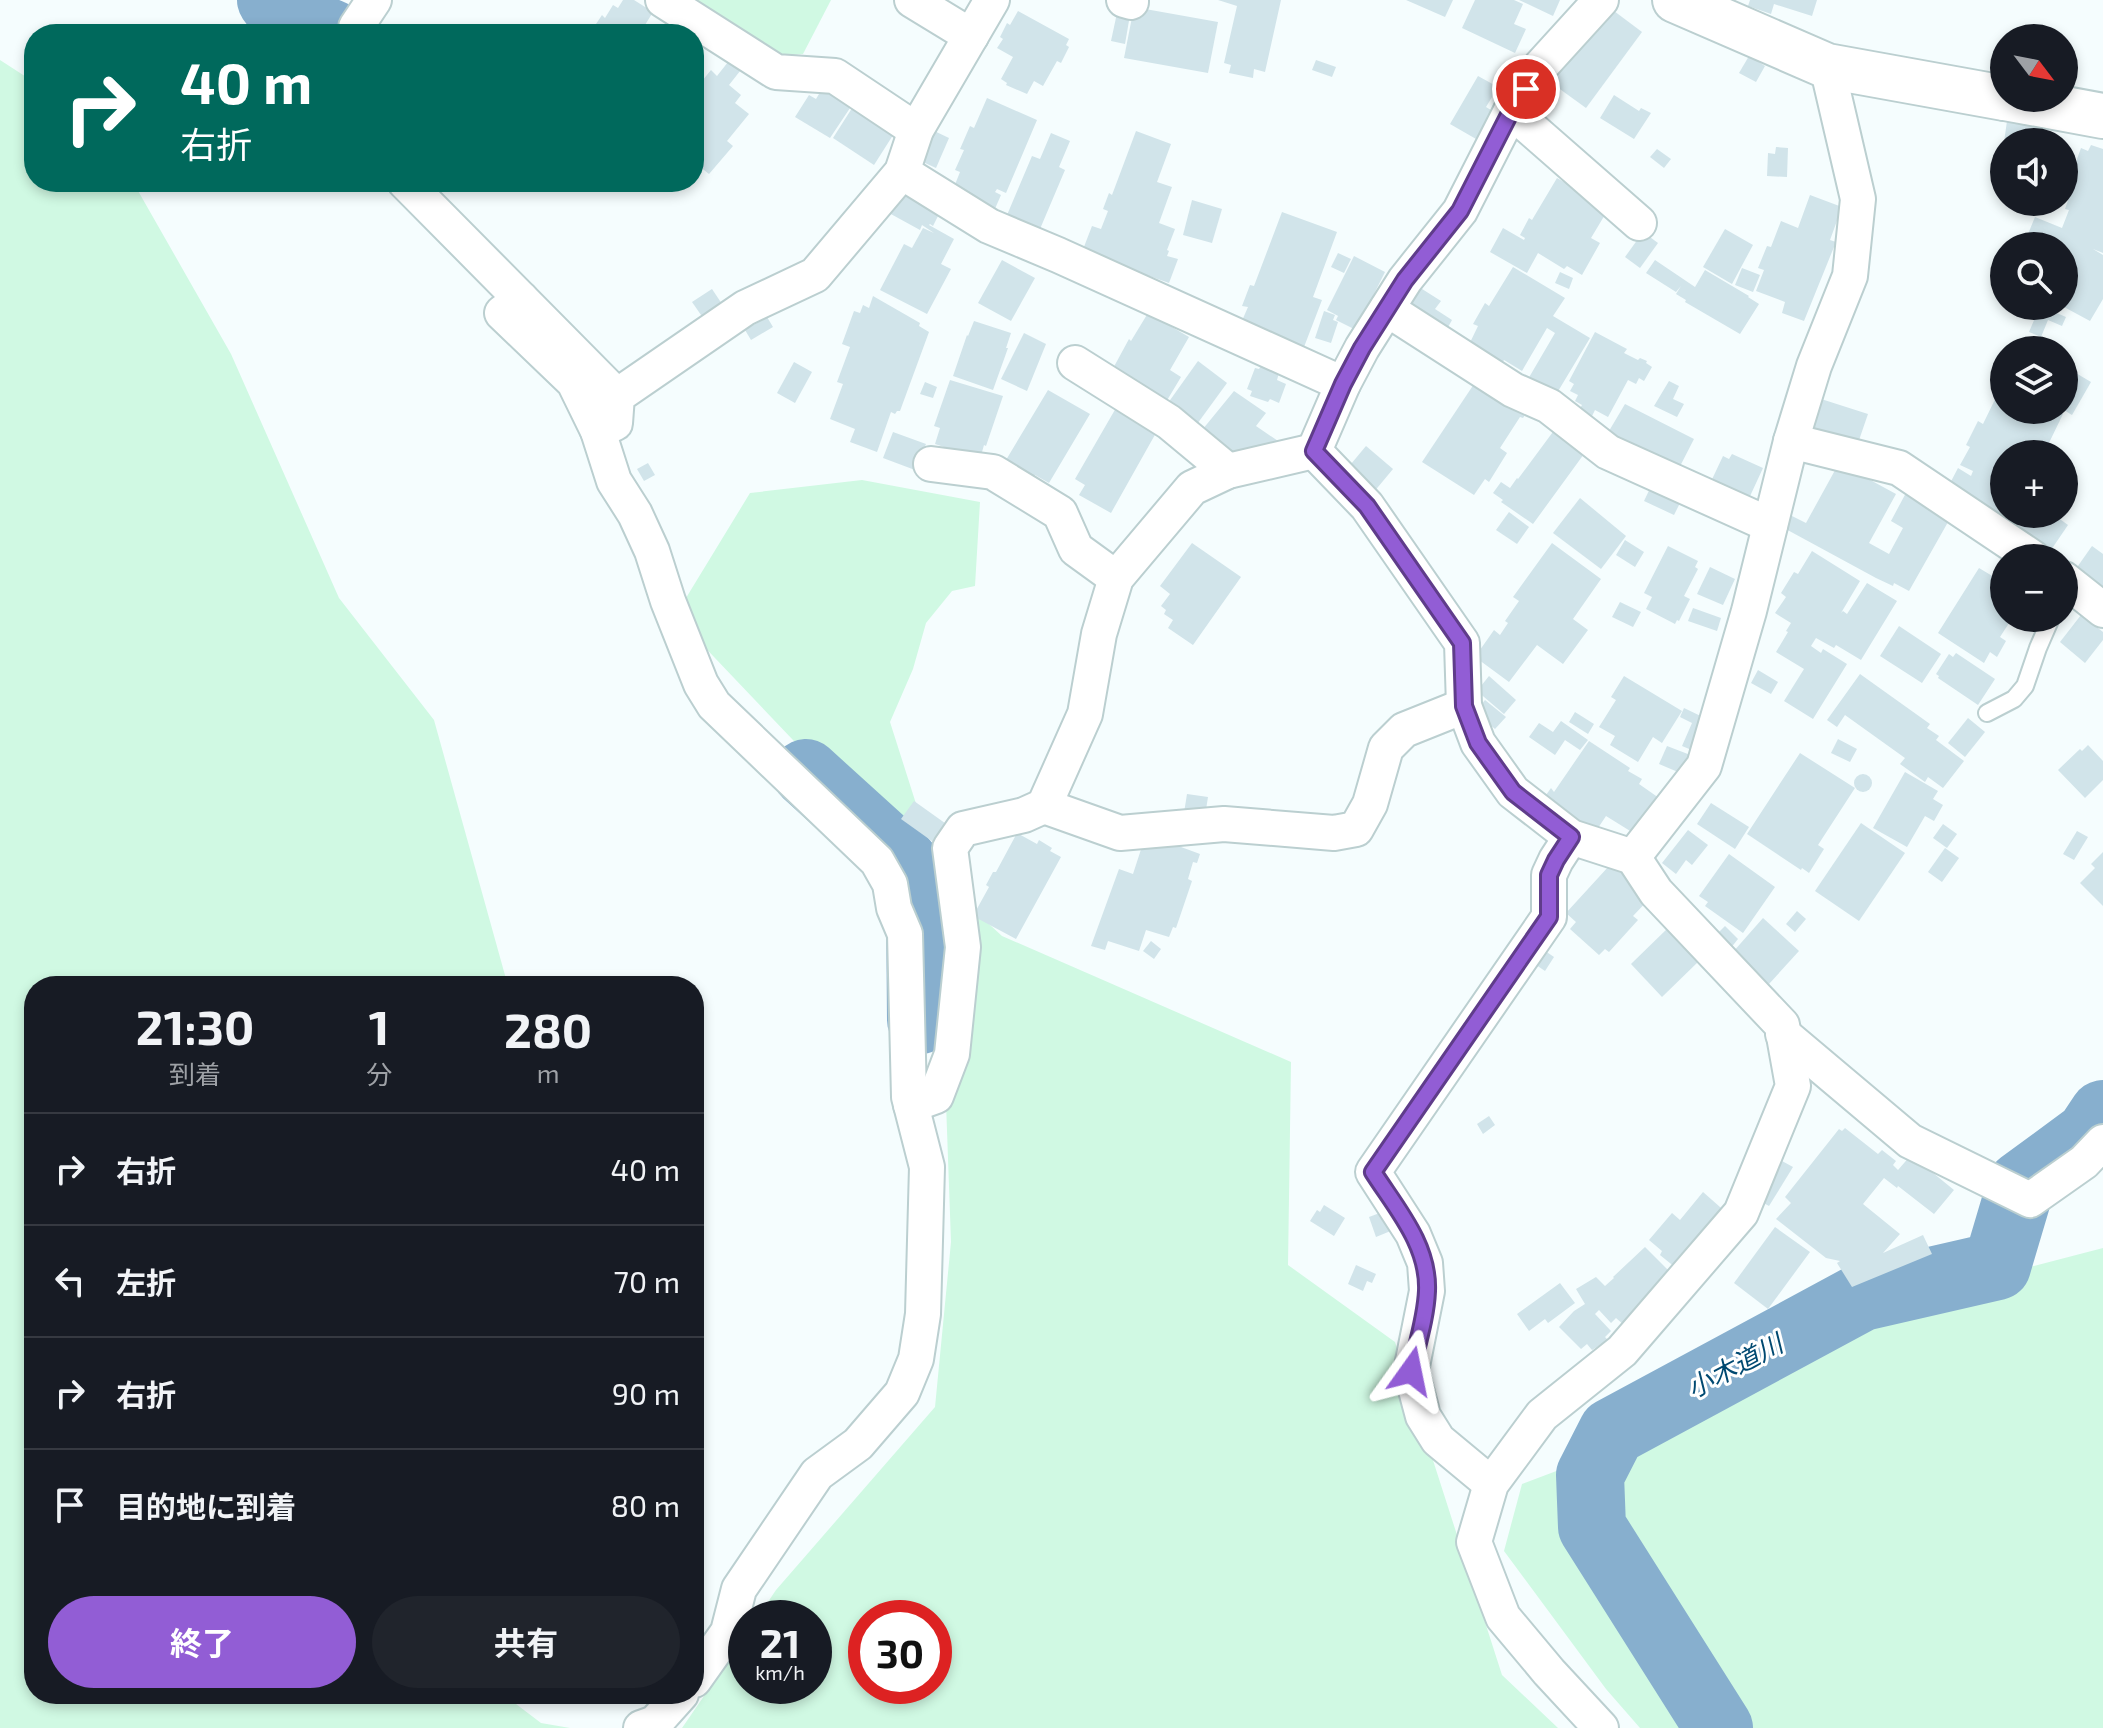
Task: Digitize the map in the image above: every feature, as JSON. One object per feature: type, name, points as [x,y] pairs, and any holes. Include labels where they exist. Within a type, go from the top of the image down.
[{"type":"street","points":[[358,24],[374,0]]},
{"type":"street","points":[[663,0],[701,24]]},
{"type":"street","points":[[912,0],[971,36]]},
{"type":"street","points":[[617,396],[745,308],[815,275],[902,172],[916,130],[992,0]]},
{"type":"street","points":[[1124,0],[1131,0]]},
{"type":"street","points":[[1314,451],[1362,348],[1405,280],[1460,211],[1511,111],[1541,66],[1601,0]]},
{"type":"street","points":[[1675,0],[1827,66],[1990,95]]},
{"type":"street","points":[[704,26],[776,72],[835,76],[916,130]]},
{"type":"street","points":[[1633,857],[1704,766],[1749,611],[1791,441],[1814,366],[1850,276],[1858,199],[1827,66]]},
{"type":"street","points":[[1511,111],[1639,223]]},
{"type":"street","points":[[2078,111],[2103,116]]},
{"type":"street","points":[[902,172],[989,226],[1343,384]]},
{"type":"street","points":[[415,192],[617,396],[615,423],[598,431]]},
{"type":"street","points":[[521,299],[502,313],[574,382],[598,431],[614,481],[635,514],[652,551],[701,684],[714,705],[877,861],[890,884],[894,908],[905,934],[909,1097],[927,1167],[923,1314],[916,1359],[902,1393],[858,1444],[817,1474],[739,1589],[728,1632],[704,1666]]},
{"type":"street","points":[[1387,309],[1513,390],[1549,406],[1608,452],[1770,525]]},
{"type":"street","points":[[1075,363],[1169,422],[1228,471]]},
{"type":"street","points":[[1791,441],[1899,468],[2012,544]]},
{"type":"street","points":[[911,1105],[936,1096],[952,1054],[963,947],[950,848],[963,829],[1024,815],[1044,806],[1085,714],[1099,634],[1116,578],[1192,488],[1228,471],[1314,451]]},
{"type":"street","points":[[1314,451],[1367,506],[1462,643],[1464,706],[1478,743],[1513,792],[1571,837],[1633,857],[1656,892],[1782,1025],[1793,1086],[1741,1213],[1622,1351],[1542,1415],[1491,1484],[1474,1542],[1503,1617],[1601,1728]]},
{"type":"street","points":[[931,464],[993,472],[1060,513],[1076,549],[1116,578]]},
{"type":"street","points":[[2078,593],[2103,610]]},
{"type":"street","points":[[1044,806],[1120,833],[1224,824],[1334,833],[1356,829],[1370,804],[1386,748],[1404,730],[1464,706]]},
{"type":"street","points":[[1491,1484],[1438,1440],[1423,1416],[1411,1371],[1427,1291],[1425,1263],[1413,1234],[1373,1172],[1549,917],[1549,875],[1571,837]]},
{"type":"street","points":[[1783,1034],[1910,1141],[2030,1200],[2084,1162],[2103,1142]]},
{"type":"street","points":[[641,1728],[655,1723],[672,1704]]},
{"type":"lane","points":[[1987,713],[2014,699],[2025,686],[2045,632]]},
{"type":"green space","points":[[696,0],[831,0],[803,54],[781,56],[694,4]]},
{"type":"green space","points":[[0,60],[24,76],[24,192],[139,192],[231,354],[339,598],[434,720],[505,976],[24,976],[24,1704],[516,1704],[541,1723],[570,1728],[0,1728]]},
{"type":"green space","points":[[862,480],[980,502],[975,586],[952,591],[926,623],[913,669],[890,722],[940,879],[1002,936],[1291,1062],[1288,1265],[1395,1342],[1502,1675],[1558,1728],[682,1728],[699,1704],[704,1704],[704,1696],[728,1661],[728,1704],[832,1704],[832,1600],[769,1600],[935,1407],[951,1242],[943,1019],[892,844],[675,616],[750,493]]},
{"type":"green space","points":[[2103,1248],[2103,1728],[1640,1728],[1606,1689],[1504,1551],[1522,1484],[1707,1414],[1907,1299]]},
{"type":"building","points":[[623,0],[634,0],[653,12],[646,24],[596,24],[602,15],[605,18],[613,5],[618,8]]},
{"type":"building","points":[[1218,0],[1281,0],[1265,72],[1254,69],[1253,78],[1229,73],[1231,65],[1224,63],[1237,6]]},
{"type":"building","points":[[1406,0],[1453,0],[1445,17]]},
{"type":"building","points":[[1475,0],[1514,0],[1523,4],[1514,24],[1526,29],[1515,53],[1462,28]]},
{"type":"building","points":[[1519,0],[1560,0],[1553,16]]},
{"type":"building","points":[[1750,0],[1817,0],[1812,16],[1774,4],[1771,14],[1748,6]]},
{"type":"building","points":[[1602,2],[1642,32],[1586,108],[1546,79]]},
{"type":"building","points":[[1134,7],[1218,22],[1208,73],[1124,58]]},
{"type":"building","points":[[1018,11],[1069,39],[1066,45],[1069,47],[1061,63],[1057,61],[1043,86],[1034,81],[1027,94],[1006,85],[1001,79],[1013,57],[997,48],[1007,23],[1010,25]]},
{"type":"building","points":[[1117,13],[1130,15],[1125,44],[1111,41]]},
{"type":"building","points":[[1749,56],[1765,66],[1756,82],[1739,73]]},
{"type":"building","points":[[732,57],[744,66],[729,85],[741,95],[735,103],[749,114],[727,141],[733,146],[709,174],[704,170],[704,79],[711,70],[717,76]]},
{"type":"building","points":[[1316,60],[1336,67],[1332,77],[1312,70]]},
{"type":"building","points":[[1478,76],[1498,87],[1486,107],[1499,115],[1483,143],[1450,124]]},
{"type":"building","points":[[825,84],[854,102],[830,138],[795,117],[809,95],[816,99]]},
{"type":"building","points":[[1614,95],[1639,111],[1641,108],[1651,113],[1634,139],[1600,118]]},
{"type":"building","points":[[987,98],[1037,120],[1006,193],[997,189],[995,192],[1001,195],[994,211],[952,192],[960,172],[955,170],[964,150],[960,149],[970,126],[974,128]]},
{"type":"building","points":[[854,105],[895,132],[874,165],[833,138]]},
{"type":"building","points":[[2007,121],[2041,126],[2041,128],[2006,128]]},
{"type":"building","points":[[928,128],[949,138],[936,168],[914,158]]},
{"type":"building","points":[[1136,131],[1171,144],[1157,182],[1172,187],[1159,223],[1175,229],[1167,256],[1178,259],[1169,283],[1082,252],[1092,226],[1101,229],[1108,211],[1103,209],[1109,193],[1112,195]]},
{"type":"building","points":[[1051,133],[1070,141],[1059,167],[1065,170],[1040,229],[1007,215],[1032,156],[1040,159]]},
{"type":"building","points":[[2091,145],[2103,149],[2103,253],[2093,249],[2103,255],[2103,299],[2090,321],[2078,315],[2078,232],[2029,232],[2035,217],[2062,228],[2067,216],[2078,216],[2078,156],[2081,148],[2088,151]]},
{"type":"building","points":[[1776,147],[1788,148],[1787,177],[1767,176],[1768,153],[1775,154]]},
{"type":"building","points":[[1657,149],[1671,159],[1664,168],[1650,157]]},
{"type":"building","points":[[1557,178],[1609,208],[1591,238],[1600,243],[1582,275],[1567,266],[1564,269],[1538,253],[1527,273],[1490,252],[1503,228],[1524,240],[1520,235],[1529,218],[1532,220]]},
{"type":"building","points":[[903,188],[941,210],[933,226],[929,225],[954,239],[941,264],[951,269],[927,314],[880,290],[904,244],[912,248],[923,228],[934,233],[922,225],[920,230],[889,213]]},
{"type":"building","points":[[1810,195],[1842,207],[1830,240],[1836,242],[1804,321],[1782,313],[1785,302],[1756,291],[1764,270],[1758,268],[1767,246],[1771,247],[1781,221],[1798,228]]},
{"type":"building","points":[[1192,200],[1222,209],[1212,243],[1183,235]]},
{"type":"building","points":[[1282,212],[1337,232],[1313,297],[1322,300],[1304,347],[1241,323],[1248,307],[1242,306],[1250,285],[1254,286]]},
{"type":"building","points":[[1725,229],[1753,245],[1732,284],[1703,267]]},
{"type":"building","points":[[1643,232],[1658,243],[1640,268],[1625,257]]},
{"type":"building","points":[[1338,253],[1351,259],[1344,273],[1331,267]]},
{"type":"building","points":[[1354,256],[1385,272],[1356,330],[1336,320],[1340,317],[1327,310]]},
{"type":"building","points":[[1002,260],[1035,278],[1011,321],[978,303]]},
{"type":"building","points":[[1655,260],[1695,287],[1705,270],[1759,304],[1740,334],[1685,302],[1676,294],[1681,286],[1676,292],[1646,273]]},
{"type":"building","points":[[1513,267],[1565,298],[1553,316],[1590,338],[1551,403],[1524,386],[1555,333],[1547,328],[1522,371],[1504,360],[1496,373],[1464,355],[1478,326],[1473,324],[1485,303],[1489,306]]},
{"type":"building","points":[[1742,268],[1760,275],[1753,292],[1735,285]]},
{"type":"building","points":[[1560,272],[1573,278],[1569,289],[1555,283]]},
{"type":"building","points":[[1411,282],[1441,301],[1435,309],[1452,320],[1442,338],[1395,307]]},
{"type":"building","points":[[712,289],[728,313],[708,325],[692,302]]},
{"type":"building","points":[[873,296],[920,323],[919,326],[929,332],[900,411],[895,414],[891,412],[877,452],[850,442],[855,429],[830,419],[843,384],[837,382],[850,347],[842,344],[854,311],[860,313],[863,305],[869,308]]},
{"type":"building","points":[[1324,311],[1335,315],[1333,320],[1338,322],[1331,343],[1315,338]]},
{"type":"building","points":[[1148,313],[1189,337],[1170,370],[1181,377],[1166,402],[1110,374]]},
{"type":"building","points":[[767,317],[773,327],[751,340],[745,330]]},
{"type":"building","points":[[2034,320],[2048,320],[2041,336],[2029,332]]},
{"type":"building","points":[[2048,320],[2065,320],[2062,326]]},
{"type":"building","points":[[974,321],[1011,333],[993,390],[953,376]]},
{"type":"building","points":[[1595,332],[1627,349],[1624,353],[1647,361],[1652,367],[1644,381],[1639,378],[1636,384],[1628,380],[1608,417],[1595,410],[1589,422],[1576,415],[1582,405],[1575,401],[1578,395],[1570,391],[1574,384],[1569,381]]},
{"type":"building","points":[[1024,333],[1046,344],[1027,391],[1001,379]]},
{"type":"building","points":[[1198,361],[1227,383],[1192,431],[1163,410]]},
{"type":"building","points":[[794,362],[812,372],[795,403],[777,393]]},
{"type":"building","points":[[1261,366],[1279,373],[1277,380],[1286,384],[1279,403],[1250,396],[1252,391],[1247,389],[1255,368]]},
{"type":"building","points":[[2078,374],[2091,382],[2078,405]]},
{"type":"building","points":[[1480,375],[1530,408],[1523,418],[1520,417],[1500,448],[1507,453],[1489,482],[1485,479],[1474,495],[1422,462]]},
{"type":"building","points":[[950,380],[1003,396],[980,459],[935,444],[940,428],[934,426]]},
{"type":"building","points":[[1669,381],[1679,386],[1673,399],[1684,404],[1677,417],[1654,406]]},
{"type":"building","points":[[925,382],[937,387],[933,398],[920,394]]},
{"type":"building","points":[[1048,390],[1090,414],[1049,483],[1035,475],[1031,482],[1003,465]]},
{"type":"building","points":[[1234,391],[1266,413],[1256,426],[1281,443],[1230,457],[1198,435]]},
{"type":"building","points":[[1818,398],[1868,414],[1858,443],[1809,427]]},
{"type":"building","points":[[1120,401],[1161,424],[1111,513],[1079,495],[1085,485],[1075,479]]},
{"type":"building","points":[[1625,404],[1694,439],[1675,476],[1606,442]]},
{"type":"building","points":[[1990,410],[1990,424],[2058,424],[2050,440],[1990,440],[1990,514],[1947,489],[1958,468],[1971,476],[1973,471],[1960,465],[1970,447],[1966,445],[1978,421],[1983,424]]},
{"type":"building","points":[[1561,421],[1592,443],[1533,524],[1493,493],[1501,482],[1510,488]]},
{"type":"building","points":[[893,432],[926,444],[915,470],[883,458]]},
{"type":"building","points":[[1366,446],[1393,469],[1373,493],[1346,470]]},
{"type":"building","points":[[1732,454],[1763,468],[1745,507],[1707,490],[1723,456],[1729,459]]},
{"type":"building","points":[[648,463],[655,475],[644,481],[637,469]]},
{"type":"building","points":[[1839,463],[1896,494],[1869,543],[1889,554],[1903,528],[1891,521],[1907,491],[1952,515],[1909,591],[1876,578],[1782,527],[1788,514],[1806,523]]},
{"type":"building","points":[[1655,478],[1685,493],[1674,515],[1644,501]]},
{"type":"building","points":[[1580,498],[1626,536],[1601,569],[1553,533]]},
{"type":"building","points":[[1509,512],[1529,527],[1517,544],[1496,530]]},
{"type":"building","points":[[2019,528],[2066,528],[2055,544],[2042,544]]},
{"type":"building","points":[[1625,540],[1644,552],[1635,567],[1616,555]]},
{"type":"building","points":[[1192,543],[1241,577],[1193,645],[1168,628],[1173,620],[1164,614],[1166,610],[1161,606],[1170,594],[1160,586]]},
{"type":"building","points":[[1552,543],[1601,579],[1573,619],[1588,630],[1563,664],[1537,645],[1509,682],[1475,657],[1494,630],[1500,635],[1508,623],[1505,621],[1519,601],[1513,597]]},
{"type":"building","points":[[1668,546],[1698,561],[1695,567],[1698,569],[1684,596],[1690,599],[1675,624],[1646,609],[1652,597],[1644,593]]},
{"type":"building","points":[[2092,546],[2103,554],[2103,586],[2100,591],[2078,576],[2078,566]]},
{"type":"building","points":[[1812,551],[1860,581],[1841,613],[1847,614],[1867,583],[1897,601],[1861,660],[1836,645],[1834,648],[1816,638],[1811,646],[1821,653],[1823,649],[1847,664],[1813,719],[1784,701],[1804,669],[1776,652],[1791,623],[1775,613],[1786,597],[1781,593]]},
{"type":"building","points":[[1710,567],[1735,579],[1723,605],[1697,594]]},
{"type":"building","points":[[1979,568],[1990,575],[1990,632],[2003,632],[2000,637],[2006,641],[1997,657],[1990,652],[1984,663],[1938,633]]},
{"type":"building","points":[[1620,602],[1641,612],[1633,627],[1612,617]]},
{"type":"building","points":[[1693,608],[1721,618],[1717,631],[1688,621]]},
{"type":"building","points":[[2081,615],[2103,632],[2103,640],[2085,663],[2060,642],[2068,632],[2078,632]]},
{"type":"building","points":[[1899,626],[1941,654],[1922,683],[1880,656]]},
{"type":"building","points":[[1956,653],[1995,679],[1978,705],[1936,674],[1949,654],[1953,657]]},
{"type":"building","points":[[1758,670],[1778,682],[1771,694],[1751,683]]},
{"type":"building","points":[[1860,674],[1930,724],[1927,728],[1939,736],[1936,740],[1964,761],[1943,788],[1928,777],[1925,782],[1900,764],[1905,758],[1845,715],[1837,727],[1827,720]]},
{"type":"building","points":[[1489,676],[1516,700],[1504,714],[1477,691]]},
{"type":"building","points":[[1624,676],[1682,711],[1662,743],[1653,737],[1638,762],[1610,745],[1615,736],[1599,727],[1616,700],[1611,697]]},
{"type":"building","points":[[1485,700],[1506,717],[1495,729],[1475,712]]},
{"type":"building","points":[[1684,708],[1709,720],[1694,751],[1682,746],[1692,723],[1680,717]]},
{"type":"building","points":[[1575,712],[1594,724],[1588,734],[1569,722]]},
{"type":"building","points":[[1968,718],[1985,732],[1965,757],[1948,743]]},
{"type":"building","points":[[1561,721],[1588,740],[1580,750],[1565,740],[1555,755],[1529,737],[1539,723],[1553,732]]},
{"type":"building","points":[[1838,739],[1857,749],[1850,762],[1831,753]]},
{"type":"building","points":[[1589,741],[1630,768],[1628,771],[1642,779],[1639,784],[1659,798],[1635,834],[1606,816],[1594,834],[1541,802],[1551,788],[1554,792]]},
{"type":"building","points":[[2088,745],[2103,761],[2103,780],[2085,798],[2058,770]]},
{"type":"building","points":[[1667,746],[1693,756],[1685,775],[1659,764]]},
{"type":"building","points":[[1800,753],[1855,788],[1818,845],[1824,849],[1809,873],[1747,834]]},
{"type":"building","points":[[1905,772],[1938,791],[1933,799],[1943,805],[1934,821],[1925,816],[1907,847],[1873,828]]},
{"type":"building","points":[[1859,774],[1867,774],[1872,783],[1870,790],[1859,792],[1854,787],[1854,779]]},
{"type":"building","points":[[1187,794],[1208,797],[1204,822],[1183,819]]},
{"type":"building","points":[[914,801],[949,826],[936,844],[901,819]]},
{"type":"building","points":[[1711,803],[1749,827],[1735,849],[1697,824]]},
{"type":"building","points":[[1861,823],[1905,853],[1859,921],[1815,891]]},
{"type":"building","points":[[1943,824],[1957,834],[1947,848],[1933,838]]},
{"type":"building","points":[[1688,830],[1708,845],[1692,865],[1686,860],[1676,874],[1662,863]]},
{"type":"building","points":[[2077,831],[2088,837],[2074,860],[2063,854]]},
{"type":"building","points":[[1017,833],[1037,844],[1039,840],[1061,857],[1016,939],[973,916],[989,887],[986,885]]},
{"type":"building","points":[[1146,834],[1200,854],[1197,863],[1193,862],[1188,879],[1192,881],[1176,928],[1173,927],[1169,937],[1146,930],[1139,951],[1108,941],[1105,950],[1091,946],[1119,869],[1133,874]]},
{"type":"building","points":[[1945,848],[1959,858],[1942,882],[1928,872]]},
{"type":"building","points":[[2103,852],[2103,906],[2080,883],[2095,868],[2091,864]]},
{"type":"building","points":[[1729,854],[1775,887],[1743,933],[1705,906],[1708,902],[1699,896]]},
{"type":"building","points":[[1617,864],[1650,898],[1633,916],[1638,920],[1609,952],[1605,949],[1599,955],[1570,929],[1576,922],[1566,913],[1609,866],[1612,869]]},
{"type":"building","points":[[1797,911],[1806,919],[1795,932],[1786,924]]},
{"type":"building","points":[[1763,918],[1799,951],[1769,984],[1733,952]]},
{"type":"building","points":[[1725,926],[1738,939],[1730,949],[1716,935]]},
{"type":"building","points":[[1669,927],[1700,960],[1662,997],[1631,964]]},
{"type":"building","points":[[1151,941],[1161,949],[1154,959],[1143,951]]},
{"type":"building","points":[[1535,944],[1554,957],[1545,971],[1526,958]]},
{"type":"building","points":[[1489,1116],[1495,1125],[1483,1134],[1477,1124]]},
{"type":"building","points":[[1845,1128],[1878,1154],[1882,1150],[1896,1161],[1893,1165],[1898,1170],[1911,1155],[1954,1190],[1934,1214],[1884,1178],[1863,1204],[1900,1234],[1883,1253],[1923,1235],[1932,1254],[1852,1287],[1837,1263],[1840,1261],[1826,1258],[1776,1219],[1791,1203],[1785,1197],[1839,1129],[1842,1131]]},
{"type":"building","points":[[1782,1161],[1793,1167],[1769,1206],[1758,1200]]},
{"type":"building","points":[[1703,1192],[1729,1215],[1676,1268],[1660,1255],[1662,1251],[1649,1240],[1672,1213],[1680,1220]]},
{"type":"building","points":[[1324,1205],[1345,1218],[1334,1236],[1310,1221]]},
{"type":"building","points":[[1385,1211],[1393,1230],[1376,1237],[1369,1217]]},
{"type":"building","points":[[1775,1227],[1810,1252],[1768,1309],[1734,1283]]},
{"type":"building","points":[[1645,1247],[1676,1278],[1624,1325],[1616,1318],[1611,1323],[1599,1310],[1595,1314],[1611,1331],[1605,1337],[1608,1340],[1592,1350],[1587,1344],[1581,1349],[1559,1327],[1585,1304],[1576,1289],[1596,1277],[1605,1286]]},
{"type":"building","points":[[1356,1265],[1376,1274],[1372,1283],[1367,1281],[1363,1291],[1348,1284]]},
{"type":"building","points":[[1560,1283],[1575,1303],[1548,1323],[1545,1319],[1529,1331],[1517,1314]]},
{"type":"waterway","points":[[271,0],[285,16],[302,24]]},
{"type":"waterway","points":[[806,773],[914,874],[920,896],[921,1020]]},
{"type":"waterway","name":"小木道川","points":[[1719,1728],[1592,1527],[1590,1475],[1612,1432],[1862,1297],[1997,1266],[2021,1185],[2089,1135],[2103,1114]]},
{"type":"route","points":[[1411,1371],[1427,1291],[1425,1263],[1413,1234],[1373,1172],[1549,917],[1549,875],[1571,837],[1513,792],[1478,743],[1464,706],[1462,643],[1367,506],[1314,451],[1362,348],[1405,280],[1460,211],[1511,111],[1526,89]]}]
